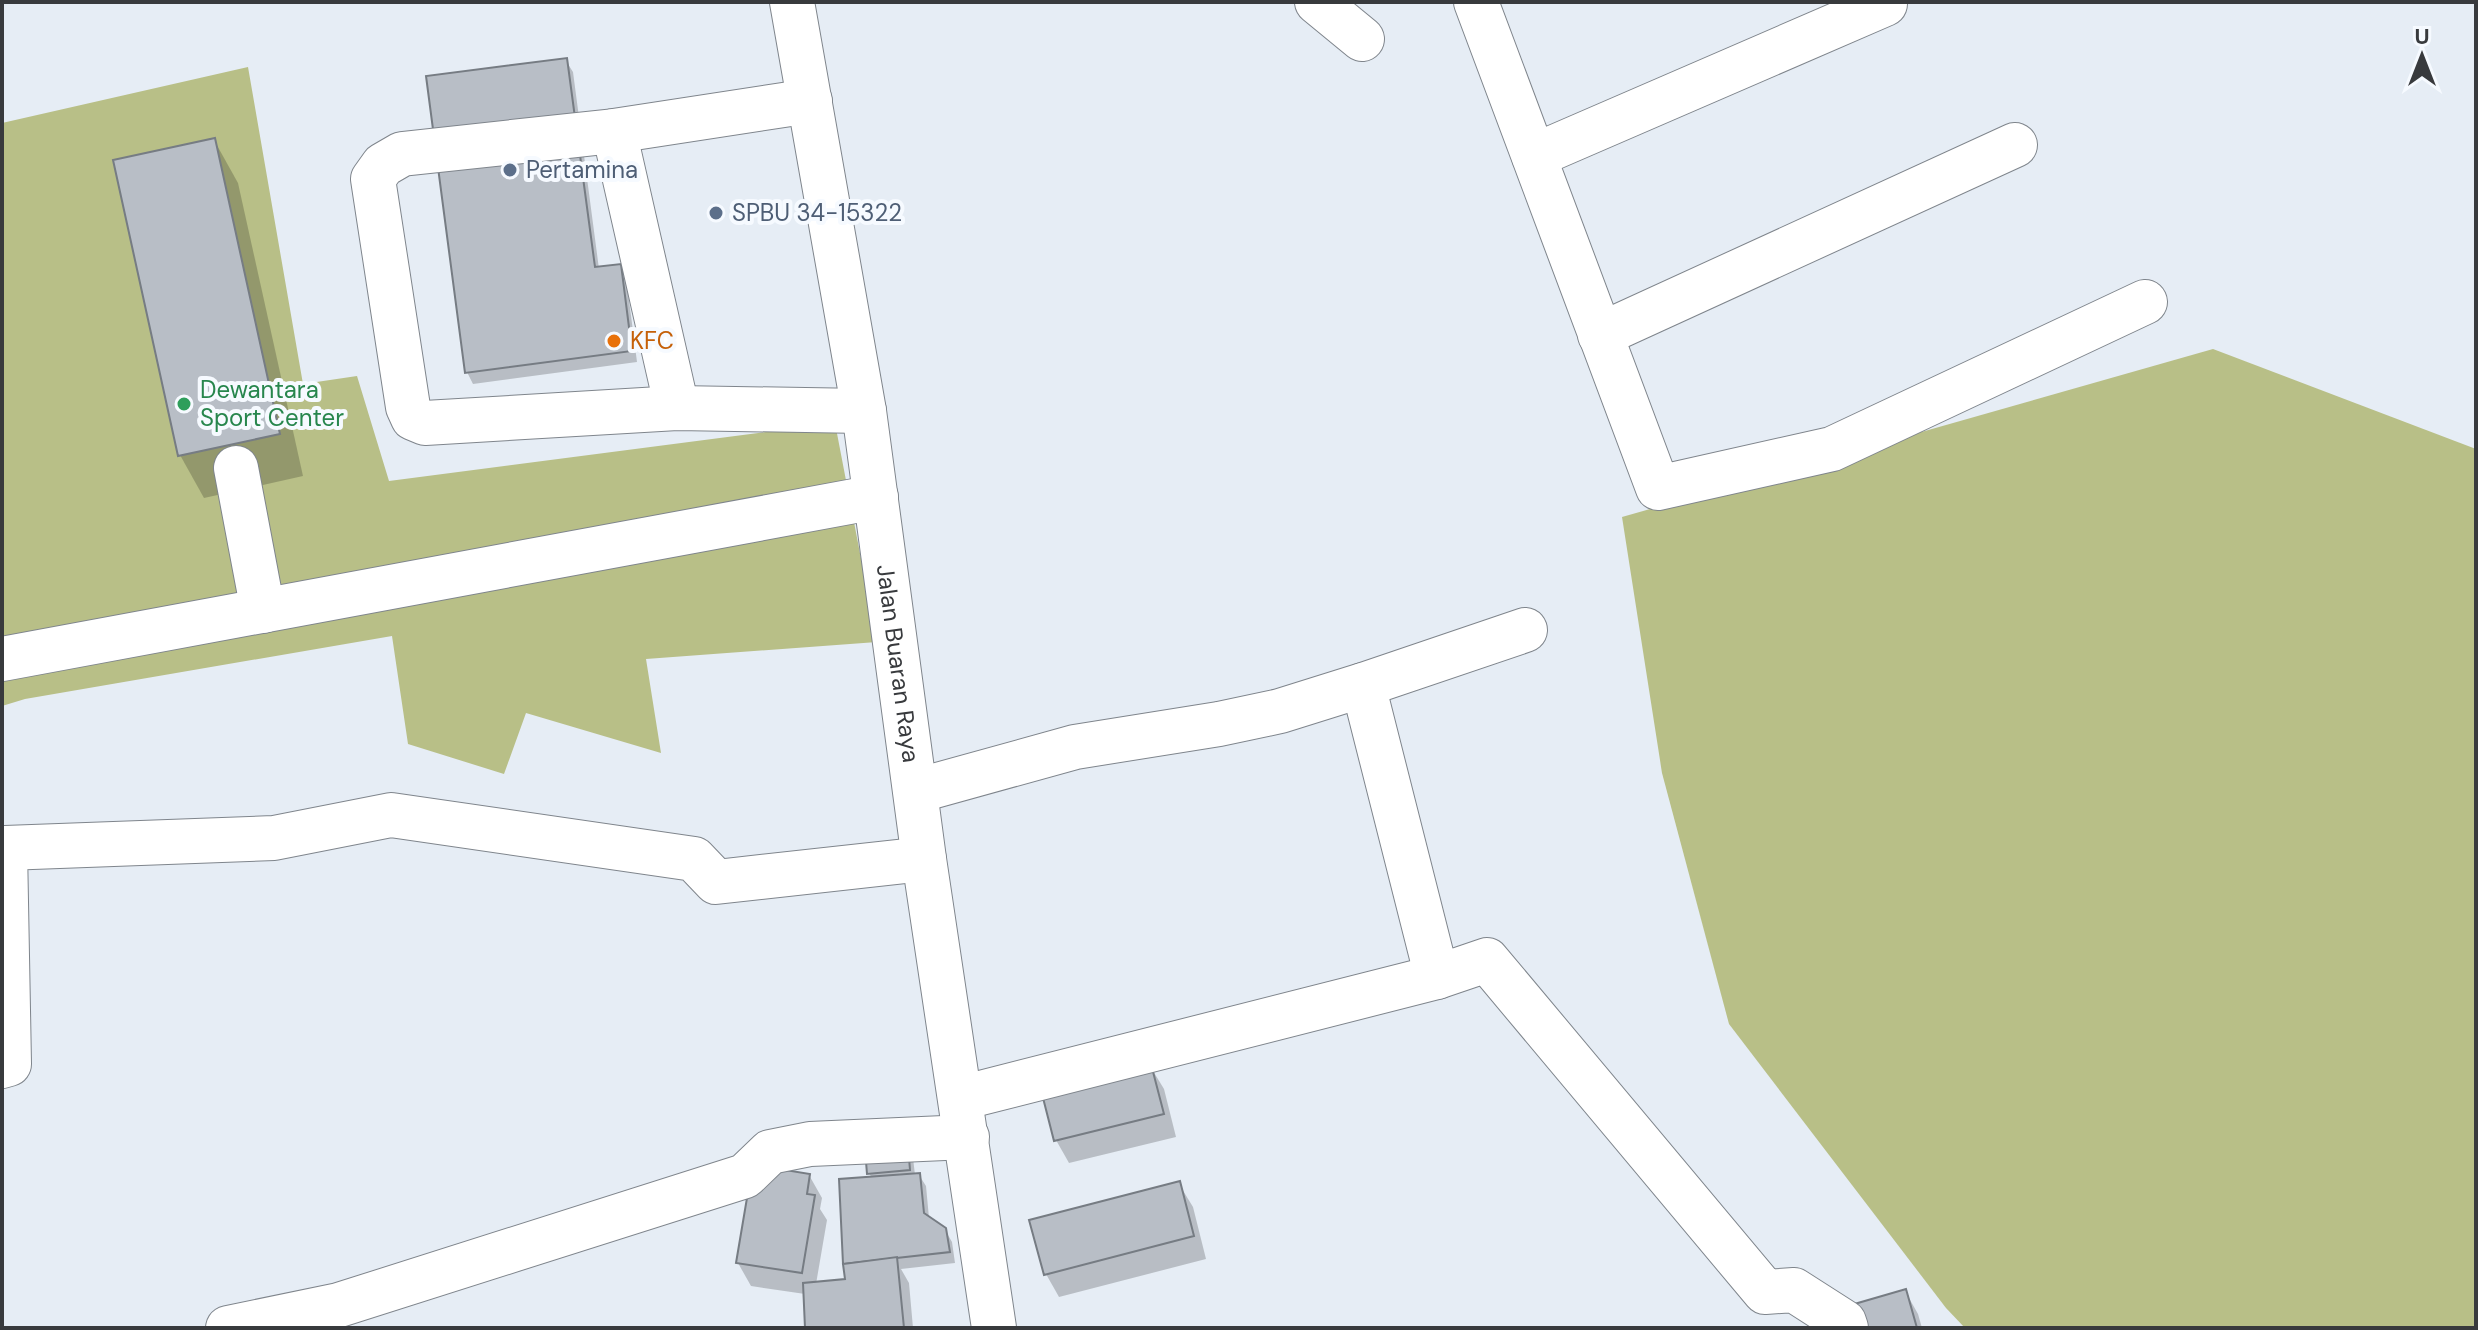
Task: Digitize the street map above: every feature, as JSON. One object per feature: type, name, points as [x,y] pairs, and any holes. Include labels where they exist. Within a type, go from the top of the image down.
[{"type":"street","name":"Jalan Buaran Raya","points":[[792,2],[864,411],[924,859],[994,1328]]},
{"type":"street","points":[[1317,2],[1362,39]]},
{"type":"street","points":[[1476,2],[1658,488],[1832,449],[2145,302]]},
{"type":"street","points":[[1534,156],[1885,4]]},
{"type":"street","points":[[810,101],[614,131],[402,154],[383,165],[373,179],[408,407],[413,418],[425,423],[677,408],[864,411]]},
{"type":"street","points":[[614,131],[677,408]]},
{"type":"street","points":[[1600,335],[2015,145]]},
{"type":"street","points":[[236,468],[263,611]]},
{"type":"street","points":[[2,659],[876,497]]},
{"type":"street","points":[[916,791],[1075,747],[1280,711],[1525,630]]},
{"type":"street","points":[[1363,685],[1437,977]]},
{"type":"street","points":[[2,1066],[9,1064],[5,848],[274,838],[391,815],[694,859],[716,882],[924,859]]},
{"type":"street","points":[[228,1328],[339,1305],[745,1176],[770,1152],[964,1117],[1487,960],[1765,1292],[1794,1290],[1844,1322],[1846,1328]]},
{"type":"green space","name":"Dewantara Sport Center","points":[[248,67],[303,384],[357,376],[389,481],[835,423],[877,642],[646,659],[661,753],[526,713],[504,774],[408,744],[392,636],[25,699],[2,706],[2,123]]},
{"type":"green space","points":[[2213,349],[2476,449],[2476,1328],[1965,1328],[1946,1308],[1729,1024],[1662,773],[1622,517]]},
{"type":"building","name":"Pertamina","points":[[567,58],[595,267],[621,264],[632,351],[465,373],[426,76]]},
{"type":"building","points":[[215,138],[280,434],[178,456],[113,160]]},
{"type":"building","points":[[1151,1064],[1164,1114],[1054,1141],[1041,1090]]},
{"type":"building","points":[[908,1145],[910,1170],[867,1174],[865,1149]]},
{"type":"building","points":[[760,1166],[810,1174],[807,1194],[815,1195],[802,1273],[736,1263],[749,1186]]},
{"type":"building","points":[[920,1173],[924,1213],[946,1228],[950,1252],[843,1264],[839,1179]]},
{"type":"building","points":[[1180,1181],[1194,1236],[1044,1275],[1029,1220]]},
{"type":"building","points":[[897,1257],[904,1328],[805,1328],[803,1283],[845,1279],[843,1264]]},
{"type":"building","points":[[1906,1289],[1917,1328],[1858,1328],[1851,1305]]},
{"type":"place","name":"Pertamina","points":[[510,170]]},
{"type":"place","name":"SPBU 34-15322","points":[[716,213]]},
{"type":"place","name":"KFC","points":[[614,341]]},
{"type":"place","name":"Dewantara Sport Center","points":[[184,404]]}]
